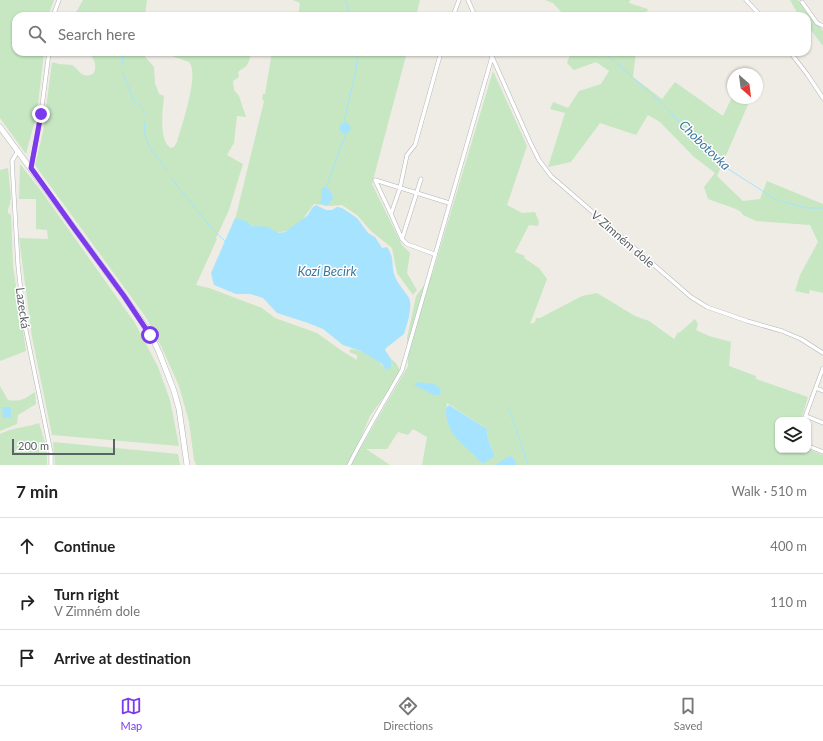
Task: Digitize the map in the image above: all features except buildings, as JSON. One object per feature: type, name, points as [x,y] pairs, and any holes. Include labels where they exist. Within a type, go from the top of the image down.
[{"type":"street","points":[[54,12],[59,0]]},
{"type":"street","points":[[455,12],[460,0]]},
{"type":"street","points":[[468,0],[473,12]]},
{"type":"street","points":[[746,0],[757,12]]},
{"type":"street","points":[[802,2],[809,12]]},
{"type":"street","points":[[811,15],[817,23],[823,26]]},
{"type":"street","points":[[31,168],[41,114],[48,56]]},
{"type":"street","points":[[392,214],[400,188],[407,155],[415,145],[440,56]]},
{"type":"street","points":[[793,56],[823,98]]},
{"type":"street","points":[[349,465],[371,421],[380,409],[402,370],[434,254],[492,57]]},
{"type":"street","name":"V Zimném dole","points":[[492,57],[526,135],[539,160],[551,176],[574,197],[691,297],[707,307],[782,331],[801,339],[823,353]]},
{"type":"street","points":[[0,127],[141,319],[159,352],[168,373],[179,409],[186,465]]},
{"type":"street","name":"Lazecká","points":[[18,151],[12,161],[19,281],[24,321],[51,453],[52,465]]},
{"type":"street","points":[[402,239],[421,179]]},
{"type":"street","points":[[434,254],[408,244],[402,239],[392,214],[375,180],[449,203]]},
{"type":"street","points":[[805,417],[823,368]]},
{"type":"street","points":[[816,388],[823,391]]},
{"type":"street","points":[[811,420],[823,423]]},
{"type":"street","points":[[811,447],[823,452]]},
{"type":"green space","points":[[0,0],[54,0],[50,12],[12,12],[12,56],[44,56],[37,113],[26,154],[0,118]]},
{"type":"green space","points":[[83,0],[147,0],[146,12],[76,12]]},
{"type":"green space","points":[[293,0],[420,0],[417,12],[299,12],[300,3]]},
{"type":"green space","points":[[545,0],[630,0],[629,3],[648,9],[647,12],[561,12],[553,3]]},
{"type":"green space","points":[[790,0],[798,0],[808,12],[797,12]]},
{"type":"green space","points":[[811,16],[823,31],[823,46],[811,30]]},
{"type":"green space","points":[[92,56],[144,56],[154,67],[155,83],[159,94],[164,96],[162,116],[163,132],[164,139],[171,148],[174,147],[177,142],[189,101],[192,77],[192,68],[189,62],[172,56],[250,56],[247,65],[238,72],[239,77],[233,81],[234,90],[239,96],[246,117],[237,116],[234,143],[227,155],[243,164],[229,210],[196,285],[209,288],[262,308],[275,318],[317,333],[357,360],[357,355],[349,352],[351,349],[370,355],[385,369],[392,366],[391,359],[396,363],[400,370],[389,390],[370,416],[358,445],[361,447],[408,366],[407,338],[416,296],[432,275],[493,71],[527,146],[507,205],[522,213],[535,212],[539,222],[538,226],[529,225],[515,252],[525,256],[524,258],[539,268],[547,279],[530,324],[535,322],[536,318],[540,318],[582,296],[597,293],[635,316],[649,321],[674,339],[678,332],[679,333],[695,319],[698,324],[696,330],[709,336],[731,342],[729,366],[756,376],[756,379],[808,397],[802,417],[775,417],[775,453],[811,453],[811,450],[823,455],[823,465],[422,465],[427,437],[413,429],[408,435],[398,432],[387,449],[366,449],[390,465],[196,465],[189,422],[179,386],[162,348],[145,316],[35,165],[43,132],[52,62],[72,65],[81,74],[86,76],[93,74],[95,62]],"holes":[[[447,403],[487,429],[488,439],[494,454],[482,464],[457,438],[448,423],[446,414]]]},
{"type":"green space","points":[[271,56],[406,56],[372,184],[402,245],[410,253],[407,273],[417,290],[413,295],[397,273],[392,248],[371,231],[357,215],[342,205],[330,206],[314,204],[299,224],[287,231],[276,233],[235,220],[264,101],[262,99],[263,94],[265,94]]},
{"type":"green space","points":[[570,56],[636,56],[633,77],[662,99],[675,82],[723,116],[729,104],[748,104],[717,176],[743,201],[760,199],[767,181],[823,204],[823,293],[810,290],[809,294],[795,291],[800,275],[818,242],[810,225],[756,221],[743,215],[736,209],[708,199],[704,187],[715,173],[694,157],[660,122],[648,115],[636,135],[600,123],[571,162],[548,167],[565,113],[550,109],[553,102],[568,108],[579,91],[601,84],[609,71],[596,62],[574,70],[567,63]]},
{"type":"green space","points":[[20,164],[42,192],[135,323],[158,367],[170,400],[179,446],[52,435],[32,337],[19,238],[48,239],[47,230],[36,229],[36,199],[19,199]]},
{"type":"green space","points":[[8,168],[11,199],[8,213],[11,215],[13,266],[26,351],[0,361],[0,170]]},
{"type":"green space","points":[[0,386],[8,400],[16,401],[35,392],[36,404],[18,415],[17,424],[0,431]]},
{"type":"green space","points":[[39,423],[47,449],[47,465],[0,465],[0,434]]},
{"type":"green space","points":[[53,442],[178,454],[180,465],[55,465]]},
{"type":"water","points":[[343,123],[347,123],[349,124],[349,132],[343,133],[340,130],[340,126]]},
{"type":"water","points":[[324,187],[329,189],[333,197],[327,206],[320,202],[322,197],[321,190]]},
{"type":"water","name":"Kozí Becirk","points":[[316,205],[326,210],[332,210],[337,207],[342,208],[357,218],[368,233],[375,237],[382,248],[387,247],[391,255],[395,277],[409,298],[410,306],[404,334],[385,350],[391,359],[392,366],[388,369],[385,369],[382,364],[361,351],[343,345],[323,329],[277,313],[263,298],[250,294],[236,294],[214,285],[211,273],[235,218],[246,221],[252,226],[269,227],[278,233],[285,232],[308,215],[312,208]]},
{"type":"water","points":[[418,382],[435,385],[440,388],[441,393],[434,395],[414,385]]},
{"type":"water","points":[[449,405],[487,429],[488,439],[494,457],[482,464],[458,440],[449,426],[446,408]]},
{"type":"water","points":[[2,407],[11,407],[11,417],[3,418]]},
{"type":"water","points":[[510,456],[515,460],[516,465],[495,465]]},
{"type":"waterway","points":[[345,0],[350,12]]},
{"type":"waterway","points":[[122,56],[123,65]]},
{"type":"waterway","points":[[344,122],[358,56]]},
{"type":"waterway","name":"Chobotovka","points":[[609,56],[666,107],[722,165],[775,199],[807,208],[823,208]]},
{"type":"waterway","points":[[123,73],[133,99],[144,111],[144,115]]},
{"type":"waterway","points":[[145,122],[145,135],[150,148],[167,170]]},
{"type":"waterway","points":[[326,188],[346,133]]},
{"type":"waterway","points":[[171,178],[213,230],[225,241]]},
{"type":"waterway","points":[[509,409],[528,465]]},
{"type":"route","points":[[41,114],[31,168],[141,319],[150,335]]}]
